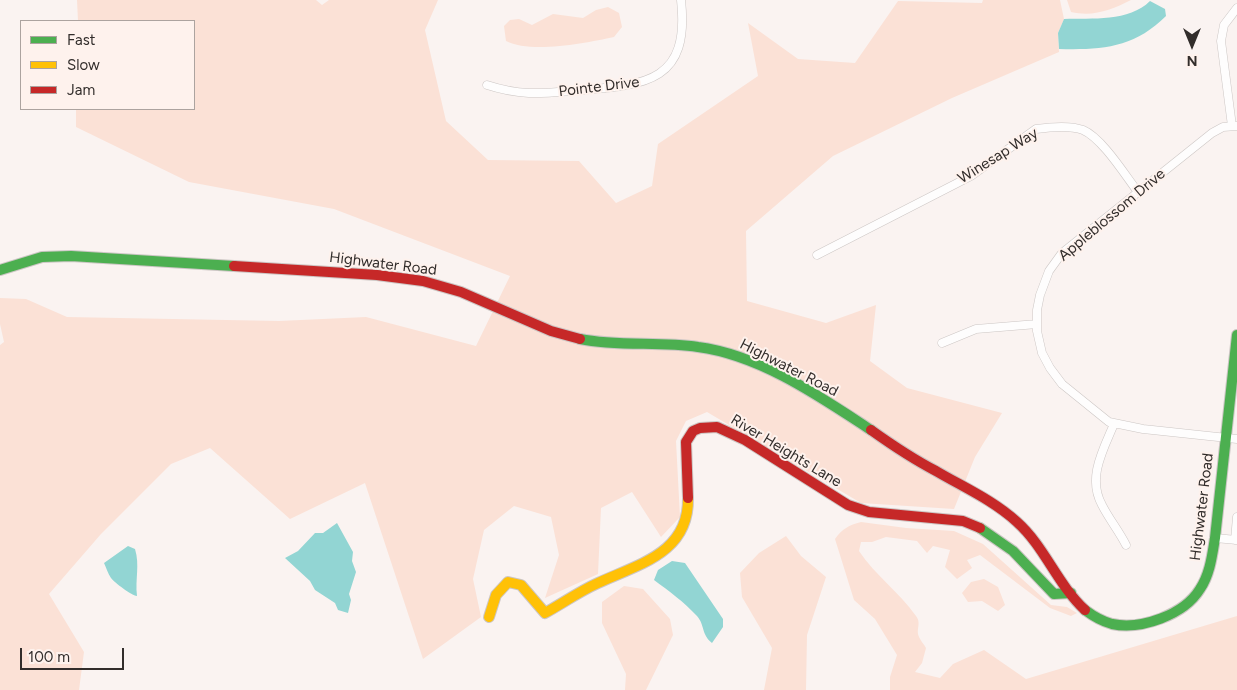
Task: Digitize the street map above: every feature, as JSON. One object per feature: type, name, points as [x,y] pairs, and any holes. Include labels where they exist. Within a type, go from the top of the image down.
[{"type":"street","name":"Pointe Drive","points":[[487,85],[517,94],[537,94],[630,85],[650,79],[671,61],[680,44],[683,28],[681,0]]},
{"type":"street","points":[[1234,126],[1220,41],[1224,25],[1237,8]]},
{"type":"street","name":"Appleblossom Drive","points":[[1114,424],[1062,384],[1050,368],[1042,353],[1037,324],[1040,295],[1055,262],[1069,247],[1212,133],[1234,126]]},
{"type":"street","name":"Winesap Way","points":[[817,255],[976,173],[1036,129],[1079,129],[1092,136],[1138,192]]},
{"type":"street","name":"Highwater Road","points":[[0,270],[42,257],[71,256],[343,273],[412,280],[444,286],[568,337],[594,342],[699,347],[723,352],[777,376],[841,412],[920,462],[999,506],[1030,534],[1071,593],[1087,612],[1112,624],[1135,624],[1170,614],[1187,605],[1202,588],[1211,564],[1215,538],[1237,335]]},
{"type":"street","points":[[942,343],[976,329],[1037,324]]},
{"type":"street","points":[[1126,545],[1102,505],[1095,486],[1096,471],[1114,424],[1237,438]]},
{"type":"street","name":"River Heights Lane","points":[[489,617],[496,594],[508,582],[521,585],[545,613],[596,584],[655,558],[675,541],[686,517],[688,501],[686,442],[693,431],[706,426],[717,427],[745,440],[848,505],[864,511],[963,521],[977,525],[1019,557],[1054,594],[1071,593]]},
{"type":"street","points":[[1215,538],[1236,540],[1237,517]]},
{"type":"shaded area","points":[[77,0],[316,0],[322,5],[329,0],[438,0],[425,30],[446,121],[488,160],[579,161],[616,203],[652,186],[658,144],[758,76],[748,23],[798,59],[855,63],[898,1],[982,3],[983,0],[1060,0],[1064,19],[1058,33],[1059,52],[952,98],[833,156],[746,231],[747,301],[826,323],[876,305],[870,361],[907,388],[1002,413],[975,457],[954,509],[861,503],[707,412],[686,421],[676,441],[680,517],[661,537],[632,492],[601,508],[598,574],[545,598],[559,555],[551,517],[514,506],[484,530],[473,579],[481,617],[423,659],[365,483],[290,519],[210,448],[171,464],[101,534],[49,594],[84,652],[79,690],[0,690],[0,345],[4,342],[0,324],[0,298],[26,299],[67,317],[279,321],[366,317],[476,346],[510,276],[334,209],[189,182],[76,127],[76,110],[195,110],[195,20],[78,20]]},
{"type":"shaded area","points":[[1067,0],[1131,0],[1109,10],[1087,14],[1071,12]]},
{"type":"shaded area","points":[[608,7],[619,13],[622,27],[614,37],[544,47],[529,47],[506,41],[504,26],[510,20],[519,19],[532,25],[553,14],[583,18],[596,10]]},
{"type":"shaded area","points":[[861,522],[906,528],[954,531],[983,544],[1051,605],[1067,607],[1077,613],[1071,616],[1050,608],[980,555],[967,560],[972,568],[957,579],[945,567],[950,550],[933,546],[927,553],[917,541],[886,537],[872,542],[861,542],[859,551],[865,560],[902,599],[917,618],[919,638],[926,648],[922,663],[915,672],[940,678],[953,664],[984,650],[1026,679],[1237,616],[1237,690],[890,690],[890,677],[897,655],[875,619],[854,600],[835,539],[846,528]]},
{"type":"shaded area","points":[[786,536],[801,556],[826,577],[807,635],[806,690],[764,690],[772,648],[742,597],[740,573],[759,553]]},
{"type":"shaded area","points":[[984,579],[998,587],[1005,605],[998,611],[982,601],[968,602],[962,593],[971,582]]},
{"type":"shaded area","points":[[624,586],[643,589],[670,619],[673,635],[646,690],[625,690],[626,674],[602,623],[602,602]]},
{"type":"water","points":[[1150,1],[1165,9],[1166,16],[1142,35],[1117,45],[1089,49],[1059,49],[1058,33],[1064,19],[1121,16],[1132,13]]},
{"type":"water","points":[[337,523],[353,552],[352,561],[356,572],[349,594],[351,600],[348,613],[338,610],[335,603],[315,590],[310,581],[285,558],[298,551],[315,533],[323,533]]},
{"type":"water","points":[[128,546],[135,549],[137,596],[119,586],[113,580],[104,563]]},
{"type":"water","points":[[672,561],[685,563],[723,619],[723,627],[712,643],[706,636],[697,616],[682,601],[654,580],[658,570]]},
{"type":"traffic: fast","points":[[0,270],[42,257],[71,256],[234,266]]},
{"type":"traffic: fast","points":[[1085,610],[1097,618],[1112,624],[1136,625],[1173,613],[1184,606],[1200,589],[1210,565],[1215,538],[1237,335]]},
{"type":"traffic: fast","points":[[580,339],[609,343],[683,345],[721,351],[766,368],[788,379],[871,430]]},
{"type":"traffic: fast","points":[[980,528],[1013,551],[1054,594],[1071,593]]},
{"type":"traffic: slow","points":[[489,617],[496,595],[508,582],[521,585],[545,613],[591,586],[659,554],[671,544],[680,532],[686,517],[688,498]]},
{"type":"traffic: jam","points":[[234,266],[377,275],[423,281],[461,292],[551,331],[580,339]]},
{"type":"traffic: jam","points":[[688,498],[686,442],[693,431],[700,428],[717,427],[745,440],[848,505],[869,512],[963,521],[980,528]]},
{"type":"traffic: jam","points":[[871,430],[911,457],[978,494],[1008,514],[1036,543],[1066,589],[1085,610]]}]
